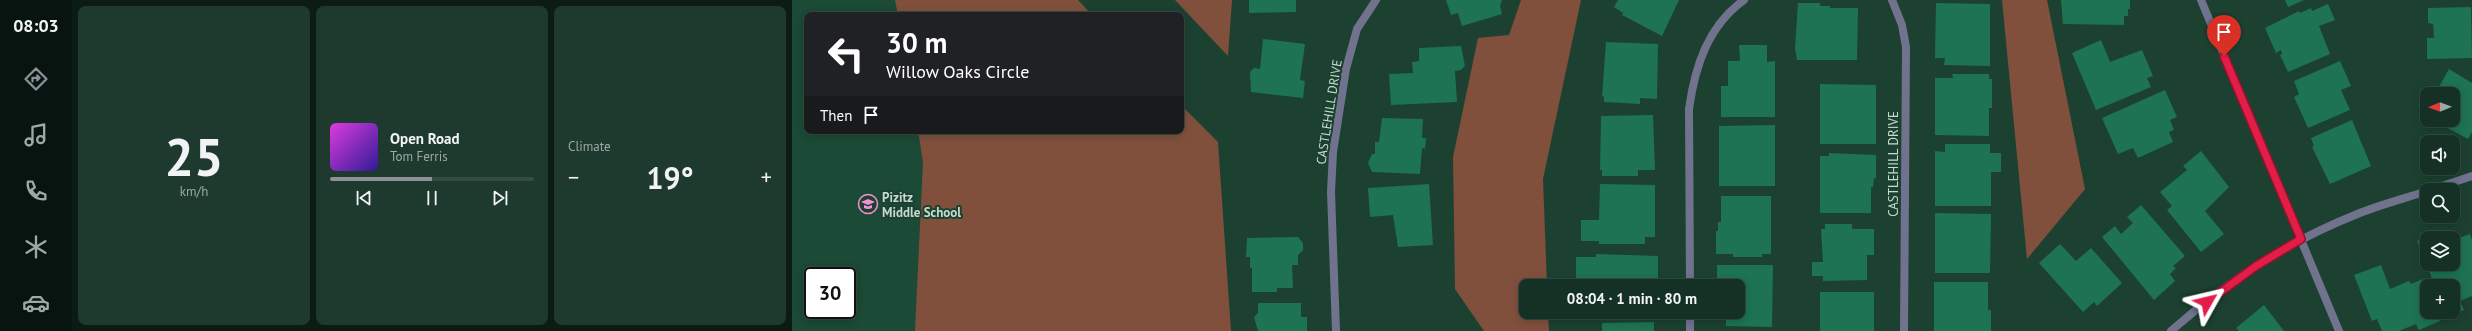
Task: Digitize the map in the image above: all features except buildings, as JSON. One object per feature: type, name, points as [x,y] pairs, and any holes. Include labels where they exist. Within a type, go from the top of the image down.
[{"type":"street","name":"CASTLEHILL DRIVE","points":[[1336,331],[1331,192],[1333,152],[1346,68],[1357,28],[1376,0]]},
{"type":"street","points":[[1690,279],[1689,108],[1693,81],[1702,50],[1720,22],[1744,0]]},
{"type":"street","name":"CASTLEHILL DRIVE","points":[[1892,0],[1902,25],[1906,47],[1904,331]]},
{"type":"street","points":[[2200,0],[2339,331]]},
{"type":"street","points":[[2450,183],[2472,176]]},
{"type":"street","points":[[2171,331],[2256,266],[2301,239],[2356,214],[2420,193]]},
{"type":"street","points":[[1690,319],[1690,331]]},
{"type":"shaded area","name":"Pizitz Middle School","points":[[792,0],[906,0],[912,12],[804,12],[804,134],[942,134],[946,331],[792,331]]},
{"type":"shaded area","points":[[895,0],[1078,0],[1089,12],[897,12]]},
{"type":"shaded area","points":[[1175,0],[1232,0],[1228,56]]},
{"type":"shaded area","points":[[1521,0],[1581,0],[1543,179],[1547,279],[1519,279],[1519,319],[1548,319],[1549,331],[1484,331],[1455,289],[1453,157],[1478,38],[1509,35]]},
{"type":"shaded area","points":[[2002,0],[2047,0],[2085,189],[2027,259]]},
{"type":"shaded area","points":[[1184,108],[1218,142],[1231,331],[915,331],[923,162],[918,134],[1184,134]]},
{"type":"place","name":"Pizitz Middle School","points":[[868,204]]},
{"type":"route","points":[[2207,302],[2256,266],[2301,239],[2224,56]]}]
